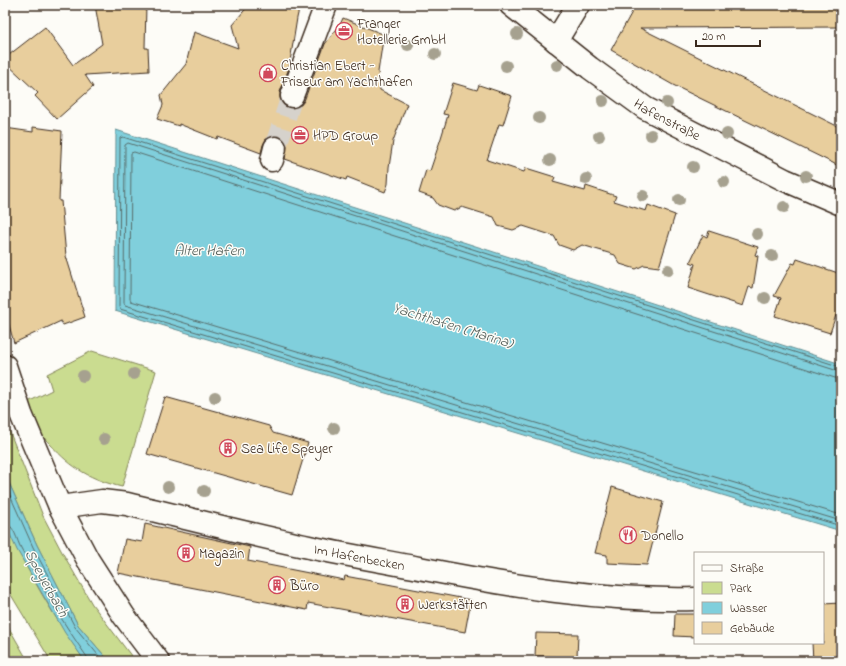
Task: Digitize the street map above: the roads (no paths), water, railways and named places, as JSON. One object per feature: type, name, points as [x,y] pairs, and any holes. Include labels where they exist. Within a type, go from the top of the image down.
[{"type":"street","points":[[292,96],[326,5]]},
{"type":"street","name":"Hafenstraße","points":[[511,5],[645,108],[785,180],[841,204]]},
{"type":"street","points":[[556,41],[578,5]]},
{"type":"street","points":[[5,366],[22,414],[60,507],[88,560],[124,616],[158,661]]},
{"type":"street","name":"Im Hafenbecken","points":[[60,507],[102,501],[127,504],[313,548],[496,583],[562,592],[662,599],[694,599]]},
{"type":"water","name":"Alter Hafen","points":[[116,130],[841,364],[841,531],[115,311]]},
{"type":"water","name":"Speyerbach","points":[[5,474],[37,545],[78,625],[109,661],[85,661],[65,633],[17,550],[5,524]]},
{"type":"tunnel","points":[[275,148],[292,96]]},
{"type":"place","name":"Franger Hotellerie GmbH","points":[[344,31]]},
{"type":"place","name":"Christian Ebert - Friseur am Yachthafen","points":[[268,73]]},
{"type":"place","name":"HPD Group","points":[[300,135]]},
{"type":"place","name":"Sea Life Speyer","points":[[228,448]]},
{"type":"place","name":"Donello","points":[[628,535]]},
{"type":"place","name":"Magazin","points":[[186,553]]},
{"type":"place","name":"Büro","points":[[277,585]]},
{"type":"place","name":"Werkstätten","points":[[405,604]]},
{"type":"water label","name":"Yachthafen (Marina)","points":[[453,325]]}]
